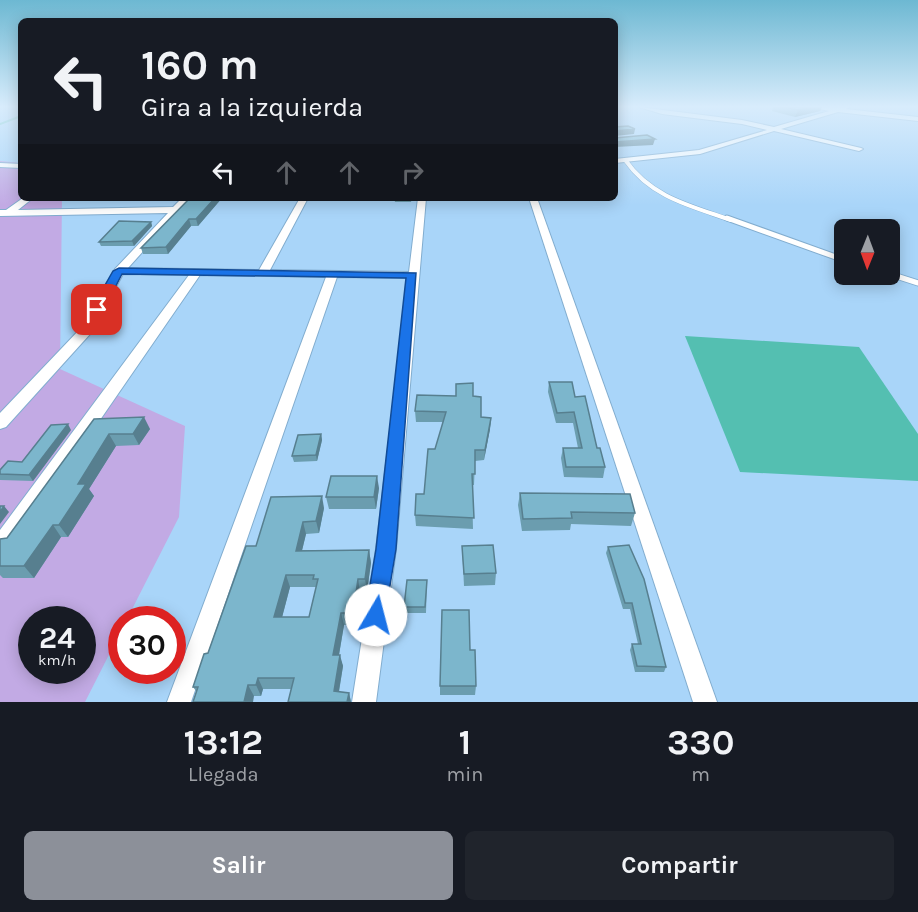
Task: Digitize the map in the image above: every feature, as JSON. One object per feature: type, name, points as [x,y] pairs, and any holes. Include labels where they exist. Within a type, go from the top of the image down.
[{"type":"street","points":[[618,161],[700,152],[742,140]]},
{"type":"street","points":[[818,140],[858,149]]},
{"type":"street","points":[[0,165],[18,166]]},
{"type":"street","points":[[2,215],[24,201]]},
{"type":"street","points":[[0,423],[86,330],[119,271],[184,201]]},
{"type":"street","points":[[264,271],[302,201]]},
{"type":"street","points":[[364,702],[386,549],[412,275],[422,201]]},
{"type":"street","points":[[534,201],[705,702]]},
{"type":"street","points":[[2,215],[176,210]]},
{"type":"street","points":[[119,271],[264,271],[412,275]]},
{"type":"street","points":[[0,543],[13,530],[197,272]]},
{"type":"street","points":[[179,702],[333,273]]},
{"type":"lane","points":[[626,160],[635,176],[653,191],[834,256]]},
{"type":"lane","points":[[900,277],[918,283]]},
{"type":"shaded area","points":[[0,161],[18,163],[18,201],[62,201],[60,369],[185,426],[179,517],[134,606],[108,606],[108,657],[96,680],[96,606],[18,606],[18,684],[94,684],[85,702],[0,702]]},
{"type":"shaded area","points":[[685,336],[859,347],[918,434],[918,481],[740,472]]},
{"type":"building","points":[[618,140],[645,140],[618,142]]},
{"type":"building","points":[[187,201],[212,201],[196,219],[189,219],[166,247],[141,248]]},
{"type":"building","points":[[119,221],[151,222],[132,241],[99,242]]},
{"type":"building","points":[[549,382],[572,382],[575,397],[585,396],[597,448],[600,448],[605,467],[566,467],[563,448],[582,448],[574,412],[557,413]]},
{"type":"building","points":[[473,383],[473,396],[481,397],[481,417],[491,418],[485,450],[475,450],[475,474],[472,474],[474,518],[415,515],[416,494],[424,494],[428,449],[435,449],[446,412],[415,411],[417,395],[456,396],[456,384]]},
{"type":"building","points":[[144,417],[133,434],[109,434],[78,484],[86,484],[59,525],[53,525],[24,566],[0,566],[0,539],[7,538],[94,419]]},
{"type":"building","points":[[68,424],[29,475],[0,474],[0,470],[8,461],[22,462],[51,425]]},
{"type":"building","points":[[321,434],[316,455],[292,456],[298,435]]},
{"type":"building","points":[[331,476],[377,476],[374,497],[326,497]]},
{"type":"building","points":[[520,493],[630,494],[635,513],[571,512],[572,518],[523,519]]},
{"type":"building","points":[[322,496],[316,521],[303,522],[296,551],[369,550],[365,579],[358,579],[353,613],[341,613],[333,655],[340,655],[334,691],[349,693],[347,702],[288,702],[294,678],[258,678],[256,685],[248,685],[244,702],[193,702],[198,687],[193,687],[204,654],[208,653],[246,546],[256,546],[271,497]],"holes":[[[286,575],[314,575],[313,579],[318,579],[309,617],[274,617]]]},
{"type":"building","points":[[493,545],[496,573],[464,574],[462,546]]},
{"type":"building","points":[[629,545],[644,579],[666,667],[637,666],[632,644],[641,644],[632,603],[625,603],[608,547]]},
{"type":"building","points":[[407,580],[427,580],[425,607],[404,607]]},
{"type":"building","points":[[442,610],[469,610],[470,650],[475,650],[476,686],[440,686]]},
{"type":"route","points":[[97,310],[119,271],[264,271],[412,275],[386,549],[376,615]]}]
